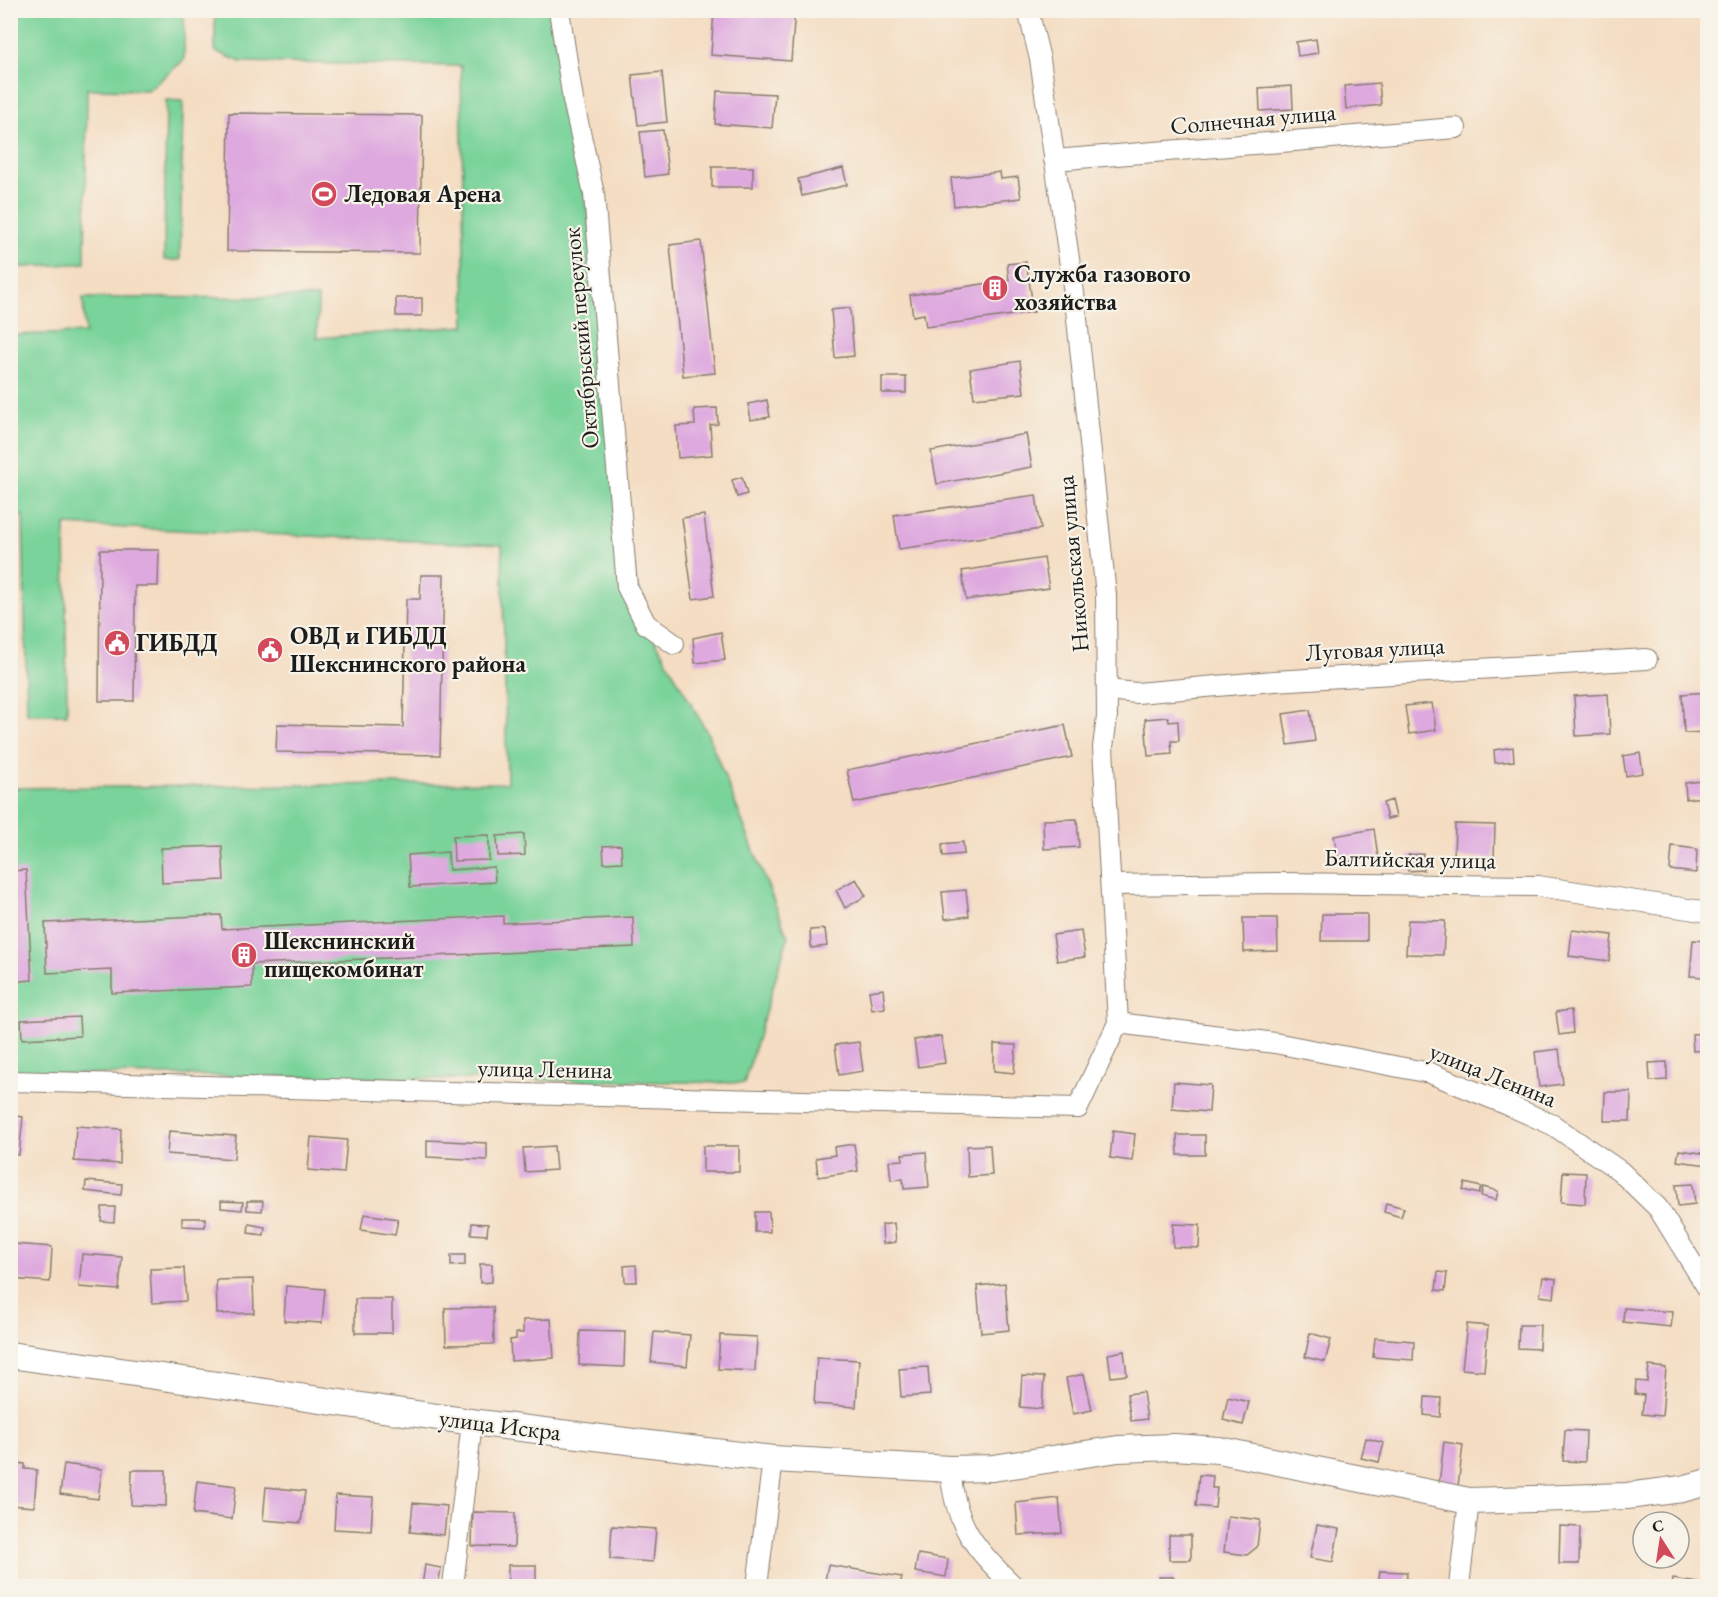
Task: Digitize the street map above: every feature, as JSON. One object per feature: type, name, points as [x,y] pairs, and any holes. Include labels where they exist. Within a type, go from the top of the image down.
[{"type":"street","name":"Октябрьский переулок","points":[[559,10],[573,100],[594,194],[627,587],[646,624],[674,644]]},
{"type":"street","name":"Никольская улица","points":[[1029,10],[1040,59],[1075,300],[1106,595],[1107,690],[1103,747],[1118,1023],[1078,1108]]},
{"type":"street","name":"Солнечная улица","points":[[1053,160],[1456,128]]},
{"type":"street","name":"Луговая улица","points":[[1107,690],[1137,693],[1274,681],[1647,659]]},
{"type":"street","name":"Балтийская улица","points":[[1111,885],[1279,883],[1538,886],[1707,912]]},
{"type":"street","name":"улица Ленина","points":[[1118,1023],[1275,1042],[1430,1073],[1553,1125],[1620,1171],[1658,1208],[1707,1289]]},
{"type":"street","name":"улица Ленина","points":[[10,1081],[1078,1108]]},
{"type":"street","name":"улица Искра","points":[[10,1354],[472,1422],[773,1459],[950,1470],[993,1468],[1118,1449],[1174,1447],[1219,1450],[1469,1500],[1627,1496],[1682,1490],[1707,1482]]},
{"type":"street","points":[[453,1587],[472,1422]]},
{"type":"street","points":[[758,1587],[773,1459]]},
{"type":"street","points":[[950,1470],[956,1512],[976,1548],[1014,1587]]},
{"type":"street","points":[[1459,1587],[1469,1500]]},
{"type":"green space","points":[[11,10],[184,11],[184,60],[148,90],[87,89],[85,263],[11,268]]},
{"type":"green space","points":[[215,11],[551,11],[589,220],[614,491],[646,624],[707,732],[788,937],[744,1083],[11,1073],[11,788],[507,783],[502,545],[65,525],[67,714],[27,714],[23,516],[11,515],[11,335],[85,333],[83,298],[318,297],[317,338],[465,326],[461,66],[241,62],[215,51]]},
{"type":"green space","points":[[166,100],[183,101],[180,260],[164,260]]},
{"type":"building","points":[[714,10],[795,10],[791,61],[711,55]]},
{"type":"building","points":[[1316,39],[1318,53],[1298,56],[1296,42]]},
{"type":"building","points":[[662,72],[667,122],[638,125],[632,75]]},
{"type":"building","points":[[1379,83],[1381,105],[1346,109],[1344,86]]},
{"type":"building","points":[[1292,86],[1293,109],[1260,111],[1259,88]]},
{"type":"building","points":[[717,91],[775,94],[772,128],[715,124]]},
{"type":"building","name":"Ледовая Арена","points":[[229,113],[422,115],[420,253],[227,251]]},
{"type":"building","points":[[663,130],[668,174],[645,177],[640,132]]},
{"type":"building","points":[[712,167],[753,167],[753,187],[712,187]]},
{"type":"building","points":[[843,168],[847,185],[802,196],[798,179]]},
{"type":"building","points":[[1000,172],[1001,179],[1018,177],[1021,198],[954,206],[951,178]]},
{"type":"building","points":[[701,241],[715,373],[683,376],[670,245]]},
{"type":"building","name":"Служба газового хозяйства","points":[[1026,262],[1034,312],[926,327],[924,314],[913,316],[910,295],[1009,280],[1007,264]]},
{"type":"building","points":[[396,298],[422,298],[422,316],[396,316]]},
{"type":"building","points":[[850,308],[854,356],[835,358],[831,310]]},
{"type":"building","points":[[1020,361],[1024,393],[974,398],[970,369]]},
{"type":"building","points":[[882,377],[906,377],[906,393],[882,393]]},
{"type":"building","points":[[767,400],[770,417],[751,420],[748,404]]},
{"type":"building","points":[[717,408],[718,424],[710,425],[712,455],[678,458],[676,426],[695,425],[694,409]]},
{"type":"building","points":[[1026,434],[1032,467],[937,484],[931,451]]},
{"type":"building","points":[[742,477],[747,494],[737,497],[732,480]]},
{"type":"building","points":[[1036,495],[1041,529],[899,549],[894,515]]},
{"type":"building","points":[[704,515],[714,596],[693,599],[682,518]]},
{"type":"building","name":"ГИБДД","points":[[100,550],[159,550],[158,586],[135,586],[134,701],[99,701]]},
{"type":"building","points":[[1044,558],[1049,588],[966,600],[962,571]]},
{"type":"building","points":[[421,575],[444,575],[440,755],[276,752],[277,724],[403,727],[406,599],[420,599]]},
{"type":"building","points":[[721,632],[725,660],[695,663],[693,638]]},
{"type":"building","points":[[1708,692],[1708,732],[1684,733],[1682,694]]},
{"type":"building","points":[[1608,694],[1610,734],[1576,736],[1574,696]]},
{"type":"building","points":[[1432,703],[1436,730],[1409,734],[1405,706]]},
{"type":"building","points":[[1310,710],[1315,741],[1288,745],[1283,714]]},
{"type":"building","points":[[1168,717],[1169,722],[1178,721],[1179,741],[1171,741],[1172,754],[1148,756],[1145,719]]},
{"type":"building","points":[[1065,725],[1072,757],[854,803],[847,770]]},
{"type":"building","points":[[1513,747],[1514,761],[1495,763],[1494,750]]},
{"type":"building","points":[[1640,753],[1643,773],[1626,776],[1623,756]]},
{"type":"building","points":[[1702,781],[1703,797],[1686,799],[1685,783]]},
{"type":"building","points":[[1392,800],[1396,817],[1387,819],[1383,803]]},
{"type":"building","points":[[1077,819],[1079,847],[1044,849],[1043,820]]},
{"type":"building","points":[[1455,824],[1495,825],[1494,858],[1454,858]]},
{"type":"building","points":[[1374,829],[1378,857],[1339,864],[1334,836]]},
{"type":"building","points":[[524,834],[525,855],[498,856],[497,836]]},
{"type":"building","points":[[489,835],[489,860],[454,861],[453,836]]},
{"type":"building","points":[[963,842],[964,854],[943,856],[942,844]]},
{"type":"building","points":[[621,845],[622,862],[604,863],[603,846]]},
{"type":"building","points":[[222,846],[224,880],[162,883],[161,848]]},
{"type":"building","points":[[1672,846],[1697,849],[1696,873],[1670,870]]},
{"type":"building","points":[[448,852],[449,870],[494,867],[495,882],[410,887],[408,855]]},
{"type":"building","points":[[1423,854],[1424,870],[1408,871],[1408,855]]},
{"type":"building","points":[[26,870],[32,980],[10,982],[10,871]]},
{"type":"building","points":[[856,879],[866,896],[845,908],[836,890]]},
{"type":"building","points":[[966,890],[969,916],[945,919],[942,892]]},
{"type":"building","points":[[1322,914],[1367,914],[1367,941],[1321,941]]},
{"type":"building","name":"Шекснинский пищекомбинат","points":[[221,915],[222,929],[503,916],[503,923],[633,917],[634,947],[252,964],[252,987],[112,993],[112,970],[47,973],[45,923]]},
{"type":"building","points":[[1243,918],[1277,918],[1278,951],[1244,952]]},
{"type":"building","points":[[1408,920],[1445,921],[1443,955],[1406,954]]},
{"type":"building","points":[[825,929],[827,946],[811,948],[810,930]]},
{"type":"building","points":[[1572,930],[1612,935],[1609,961],[1569,956]]},
{"type":"building","points":[[1081,931],[1085,957],[1057,961],[1053,935]]},
{"type":"building","points":[[1693,940],[1708,941],[1708,963],[1705,963],[1703,977],[1690,976]]},
{"type":"building","points":[[883,989],[885,1008],[872,1010],[869,991]]},
{"type":"building","points":[[1571,1010],[1573,1033],[1559,1035],[1556,1012]]},
{"type":"building","points":[[79,1017],[80,1036],[22,1039],[21,1020]]},
{"type":"building","points":[[1708,1033],[1708,1050],[1693,1051],[1692,1034]]},
{"type":"building","points":[[941,1036],[945,1063],[918,1067],[914,1040]]},
{"type":"building","points":[[859,1042],[863,1071],[839,1075],[835,1045]]},
{"type":"building","points":[[994,1044],[1016,1045],[1014,1073],[994,1071]]},
{"type":"building","points":[[1559,1049],[1563,1084],[1539,1087],[1535,1052]]},
{"type":"building","points":[[1667,1062],[1667,1080],[1650,1081],[1649,1063]]},
{"type":"building","points":[[1174,1082],[1211,1085],[1209,1112],[1172,1109]]},
{"type":"building","points":[[1605,1092],[1631,1092],[1630,1121],[1604,1121]]},
{"type":"building","points":[[10,1115],[23,1117],[19,1155],[10,1154]]},
{"type":"building","points":[[76,1126],[121,1129],[120,1164],[74,1161]]},
{"type":"building","points":[[169,1131],[236,1136],[234,1159],[167,1154]]},
{"type":"building","points":[[1113,1131],[1135,1134],[1132,1161],[1110,1158]]},
{"type":"building","points":[[1177,1135],[1205,1135],[1205,1155],[1178,1155]]},
{"type":"building","points":[[311,1137],[347,1140],[344,1173],[308,1170]]},
{"type":"building","points":[[427,1140],[487,1143],[487,1160],[427,1157]]},
{"type":"building","points":[[854,1144],[858,1171],[818,1177],[816,1158],[835,1155],[834,1147]]},
{"type":"building","points":[[990,1145],[992,1175],[968,1177],[967,1146]]},
{"type":"building","points":[[554,1146],[556,1170],[525,1172],[523,1148]]},
{"type":"building","points":[[703,1146],[739,1146],[739,1172],[703,1172]]},
{"type":"building","points":[[1679,1150],[1708,1154],[1708,1165],[1677,1161]]},
{"type":"building","points":[[926,1152],[929,1187],[904,1189],[903,1179],[891,1180],[889,1161],[903,1160],[902,1154]]},
{"type":"building","points":[[1563,1172],[1586,1173],[1585,1204],[1561,1202]]},
{"type":"building","points":[[86,1181],[122,1184],[121,1195],[85,1191]]},
{"type":"building","points":[[1465,1183],[1481,1187],[1479,1194],[1463,1190]]},
{"type":"building","points":[[1693,1184],[1695,1204],[1678,1206],[1676,1185]]},
{"type":"building","points":[[1483,1187],[1498,1191],[1496,1200],[1481,1196]]},
{"type":"building","points":[[221,1201],[243,1202],[242,1210],[221,1208]]},
{"type":"building","points":[[247,1201],[263,1201],[262,1211],[247,1210]]},
{"type":"building","points":[[1386,1203],[1404,1208],[1401,1217],[1384,1212]]},
{"type":"building","points":[[102,1207],[115,1207],[114,1222],[101,1221]]},
{"type":"building","points":[[755,1212],[769,1212],[770,1232],[755,1232]]},
{"type":"building","points":[[364,1214],[398,1219],[395,1235],[361,1230]]},
{"type":"building","points":[[182,1218],[205,1218],[205,1227],[182,1226]]},
{"type":"building","points":[[472,1223],[488,1224],[487,1235],[471,1234]]},
{"type":"building","points":[[894,1223],[896,1242],[883,1244],[882,1225]]},
{"type":"building","points":[[249,1224],[265,1227],[264,1235],[248,1233]]},
{"type":"building","points":[[1173,1224],[1200,1225],[1199,1248],[1173,1247]]},
{"type":"building","points":[[14,1244],[52,1247],[50,1282],[11,1279]]},
{"type":"building","points":[[82,1254],[122,1257],[119,1290],[79,1287]]},
{"type":"building","points":[[451,1255],[465,1255],[465,1265],[451,1266]]},
{"type":"building","points":[[480,1264],[492,1264],[492,1282],[480,1283]]},
{"type":"building","points":[[636,1265],[637,1282],[625,1282],[624,1266]]},
{"type":"building","points":[[184,1268],[186,1301],[152,1303],[150,1269]]},
{"type":"building","points":[[1438,1272],[1447,1273],[1445,1291],[1436,1290]]},
{"type":"building","points":[[1543,1277],[1556,1279],[1554,1298],[1540,1296]]},
{"type":"building","points":[[253,1279],[254,1313],[217,1314],[216,1280]]},
{"type":"building","points":[[1005,1283],[1009,1330],[981,1333],[977,1286]]},
{"type":"building","points":[[286,1286],[325,1289],[322,1323],[284,1321]]},
{"type":"building","points":[[355,1299],[392,1299],[392,1333],[355,1333]]},
{"type":"building","points":[[493,1307],[494,1344],[446,1345],[445,1308]]},
{"type":"building","points":[[1624,1308],[1673,1312],[1671,1327],[1623,1322]]},
{"type":"building","points":[[551,1319],[554,1358],[511,1361],[510,1340],[516,1339],[516,1333],[523,1333],[523,1320]]},
{"type":"building","points":[[1467,1324],[1488,1326],[1484,1371],[1462,1369]]},
{"type":"building","points":[[1519,1325],[1540,1325],[1539,1349],[1518,1348]]},
{"type":"building","points":[[580,1331],[625,1332],[624,1367],[579,1365]]},
{"type":"building","points":[[654,1332],[690,1335],[687,1366],[651,1362]]},
{"type":"building","points":[[1310,1333],[1331,1339],[1325,1362],[1305,1357]]},
{"type":"building","points":[[720,1335],[757,1337],[755,1371],[718,1369]]},
{"type":"building","points":[[1375,1338],[1414,1341],[1413,1360],[1373,1357]]},
{"type":"building","points":[[1124,1351],[1127,1375],[1111,1377],[1108,1354]]},
{"type":"building","points":[[817,1358],[859,1360],[856,1407],[814,1404]]},
{"type":"building","points":[[1649,1366],[1666,1368],[1662,1416],[1642,1414],[1644,1395],[1635,1394],[1636,1381],[1647,1382]]},
{"type":"building","points":[[928,1367],[930,1395],[901,1397],[899,1369]]},
{"type":"building","points":[[1084,1374],[1092,1410],[1073,1414],[1066,1378]]},
{"type":"building","points":[[1022,1376],[1044,1377],[1042,1409],[1020,1407]]},
{"type":"building","points":[[1143,1392],[1147,1419],[1131,1421],[1127,1394]]},
{"type":"building","points":[[1228,1397],[1249,1402],[1243,1425],[1223,1420]]},
{"type":"building","points":[[1425,1397],[1441,1398],[1440,1417],[1424,1415]]},
{"type":"building","points":[[1565,1430],[1586,1431],[1585,1462],[1563,1461]]},
{"type":"building","points":[[1366,1438],[1384,1443],[1379,1462],[1361,1458]]},
{"type":"building","points":[[1444,1442],[1463,1445],[1458,1486],[1439,1484]]},
{"type":"building","points":[[10,1457],[17,1458],[17,1463],[25,1464],[25,1469],[37,1470],[34,1507],[10,1505]]},
{"type":"building","points":[[64,1464],[102,1469],[98,1499],[60,1494]]},
{"type":"building","points":[[132,1470],[166,1470],[166,1506],[131,1505]]},
{"type":"building","points":[[1199,1475],[1213,1476],[1212,1488],[1217,1488],[1215,1508],[1196,1506]]},
{"type":"building","points":[[197,1481],[236,1486],[232,1519],[193,1514]]},
{"type":"building","points":[[266,1487],[305,1491],[301,1523],[263,1520]]},
{"type":"building","points":[[336,1495],[373,1497],[371,1531],[334,1529]]},
{"type":"building","points":[[1059,1498],[1062,1533],[1018,1535],[1016,1503]]},
{"type":"building","points":[[413,1503],[447,1506],[444,1535],[410,1532]]},
{"type":"building","points":[[473,1512],[515,1513],[514,1547],[472,1546]]},
{"type":"building","points":[[1228,1516],[1260,1520],[1257,1547],[1247,1555],[1224,1552]]},
{"type":"building","points":[[1317,1525],[1339,1529],[1333,1562],[1310,1558]]},
{"type":"building","points":[[612,1526],[656,1529],[653,1562],[610,1559]]},
{"type":"building","points":[[1560,1526],[1580,1527],[1579,1564],[1559,1564]]},
{"type":"building","points":[[1169,1535],[1191,1535],[1191,1560],[1169,1560]]},
{"type":"building","points":[[918,1554],[948,1559],[946,1577],[915,1572]]},
{"type":"building","points":[[425,1565],[441,1568],[438,1586],[422,1586]]},
{"type":"building","points":[[508,1565],[536,1565],[536,1586],[508,1586]]},
{"type":"building","points":[[828,1565],[902,1577],[900,1586],[824,1586]]},
{"type":"building","points":[[1380,1571],[1407,1572],[1406,1586],[1378,1586]]},
{"type":"building","points":[[1159,1577],[1174,1577],[1174,1586],[1159,1586]]},
{"type":"building","points":[[1673,1579],[1698,1583],[1698,1586],[1672,1586]]},
{"type":"place","name":"Ледовая Арена","points":[[324,194]]},
{"type":"place","name":"Служба газового хозяйства","points":[[995,288]]},
{"type":"place","name":"ГИБДД","points":[[117,643]]},
{"type":"place","name":"ОВД и ГИБДД Шекснинского района","points":[[270,650]]},
{"type":"place","name":"Шекснинский пищекомбинат","points":[[244,955]]}]
